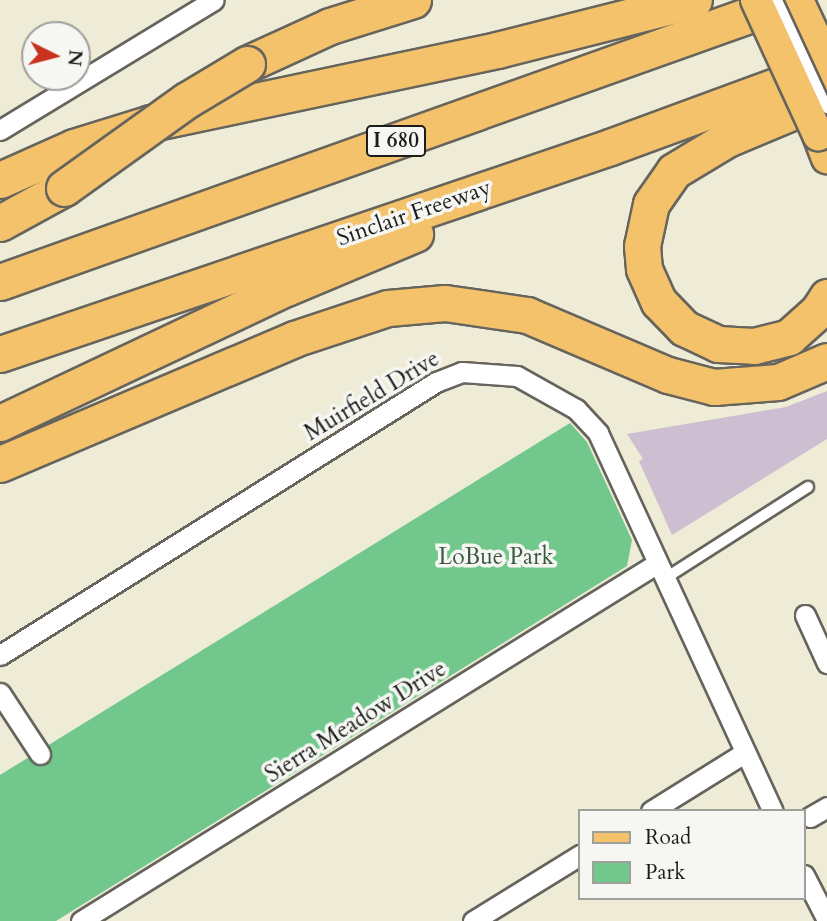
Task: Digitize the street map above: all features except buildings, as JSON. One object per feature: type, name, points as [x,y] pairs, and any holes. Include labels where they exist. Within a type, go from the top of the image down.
[{"type":"highway","points":[[0,223],[64,188],[187,100],[247,64],[330,26],[413,0]]},
{"type":"highway","points":[[0,180],[74,147],[151,123],[523,44],[694,0]]},
{"type":"highway","name":"I 680","points":[[0,282],[791,0]]},
{"type":"highway","name":"Sinclair Freeway","points":[[0,354],[610,146],[827,64]]},
{"type":"highway","points":[[827,97],[727,139],[674,171],[651,204],[642,246],[644,269],[659,302],[684,328],[718,344],[754,346],[789,337],[818,311],[827,297]]},
{"type":"highway","points":[[0,423],[286,288],[610,146]]},
{"type":"highway","points":[[0,464],[294,339],[387,308],[445,303],[527,315],[667,375],[715,387],[778,382],[827,361]]},
{"type":"main road","points":[[755,0],[824,134]]},
{"type":"main road","points":[[799,0],[827,64]]},
{"type":"street","points":[[0,130],[203,3]]},
{"type":"street","name":"Muirfield Drive","points":[[0,654],[436,382],[462,372],[517,376],[576,409],[598,433],[660,572],[772,809]]},
{"type":"street","name":"Sierra Meadow Drive","points":[[81,921],[660,572]]},
{"type":"street","points":[[805,615],[827,663]]},
{"type":"street","points":[[0,693],[40,754]]},
{"type":"street","points":[[654,809],[744,753]]},
{"type":"street","points":[[474,921],[578,856]]},
{"type":"street","points":[[806,878],[827,920]]},
{"type":"lane","points":[[777,0],[824,134]]},
{"type":"lane","points":[[660,572],[808,486]]},
{"type":"shaded area","points":[[827,391],[827,439],[672,535],[639,461],[643,459],[627,434],[786,407]]},
{"type":"green space","name":"LoBue Park","points":[[570,423],[587,442],[632,540],[627,566],[56,921],[0,921],[0,775]]}]
